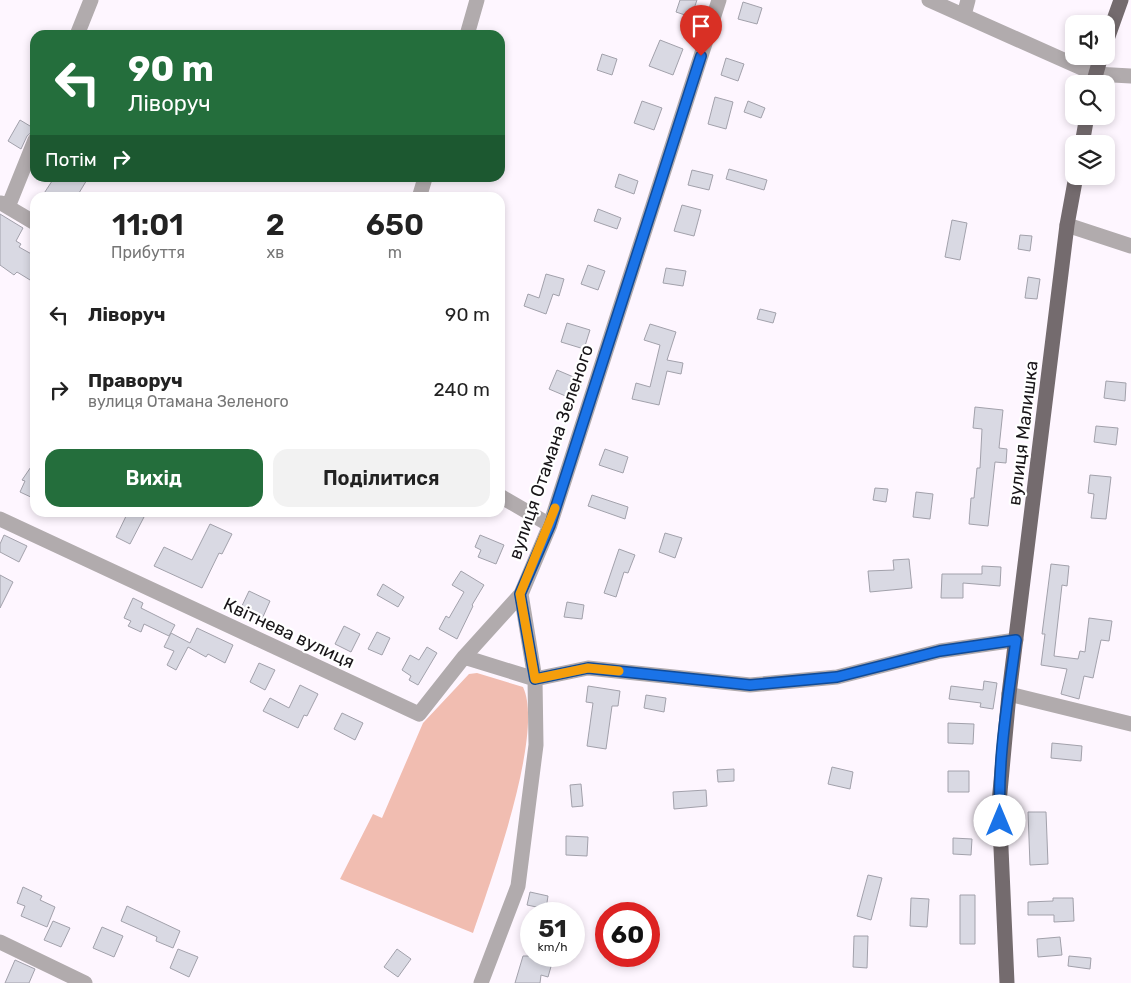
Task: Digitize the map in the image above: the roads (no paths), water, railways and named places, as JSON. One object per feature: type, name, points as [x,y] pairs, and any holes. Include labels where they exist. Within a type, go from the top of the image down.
[{"type":"main road","points":[[1115,17],[1121,0]]},
{"type":"main road","name":"вулиця Малишка","points":[[1007,983],[999,803],[1009,694],[1067,225],[1074,185]]},
{"type":"street","points":[[79,30],[91,0]]},
{"type":"street","points":[[468,30],[477,0]]},
{"type":"street","name":"вулиця Отамана Зеленого","points":[[520,594],[550,525],[720,0]]},
{"type":"street","points":[[929,0],[964,15],[1086,75]]},
{"type":"street","points":[[964,15],[968,0]]},
{"type":"street","points":[[1115,77],[1131,76]]},
{"type":"street","points":[[30,150],[4,205],[30,220]]},
{"type":"street","points":[[1067,225],[1131,246]]},
{"type":"street","points":[[505,499],[550,525]]},
{"type":"street","name":"Квітнева вулиця","points":[[0,519],[419,714],[464,657],[520,594]]},
{"type":"street","points":[[481,983],[518,886],[536,744],[535,679],[520,594]]},
{"type":"street","points":[[464,657],[535,679],[588,668],[750,685],[837,677],[940,651],[1016,640]]},
{"type":"street","points":[[1009,694],[1131,724]]},
{"type":"street","points":[[0,942],[85,983]]}]
